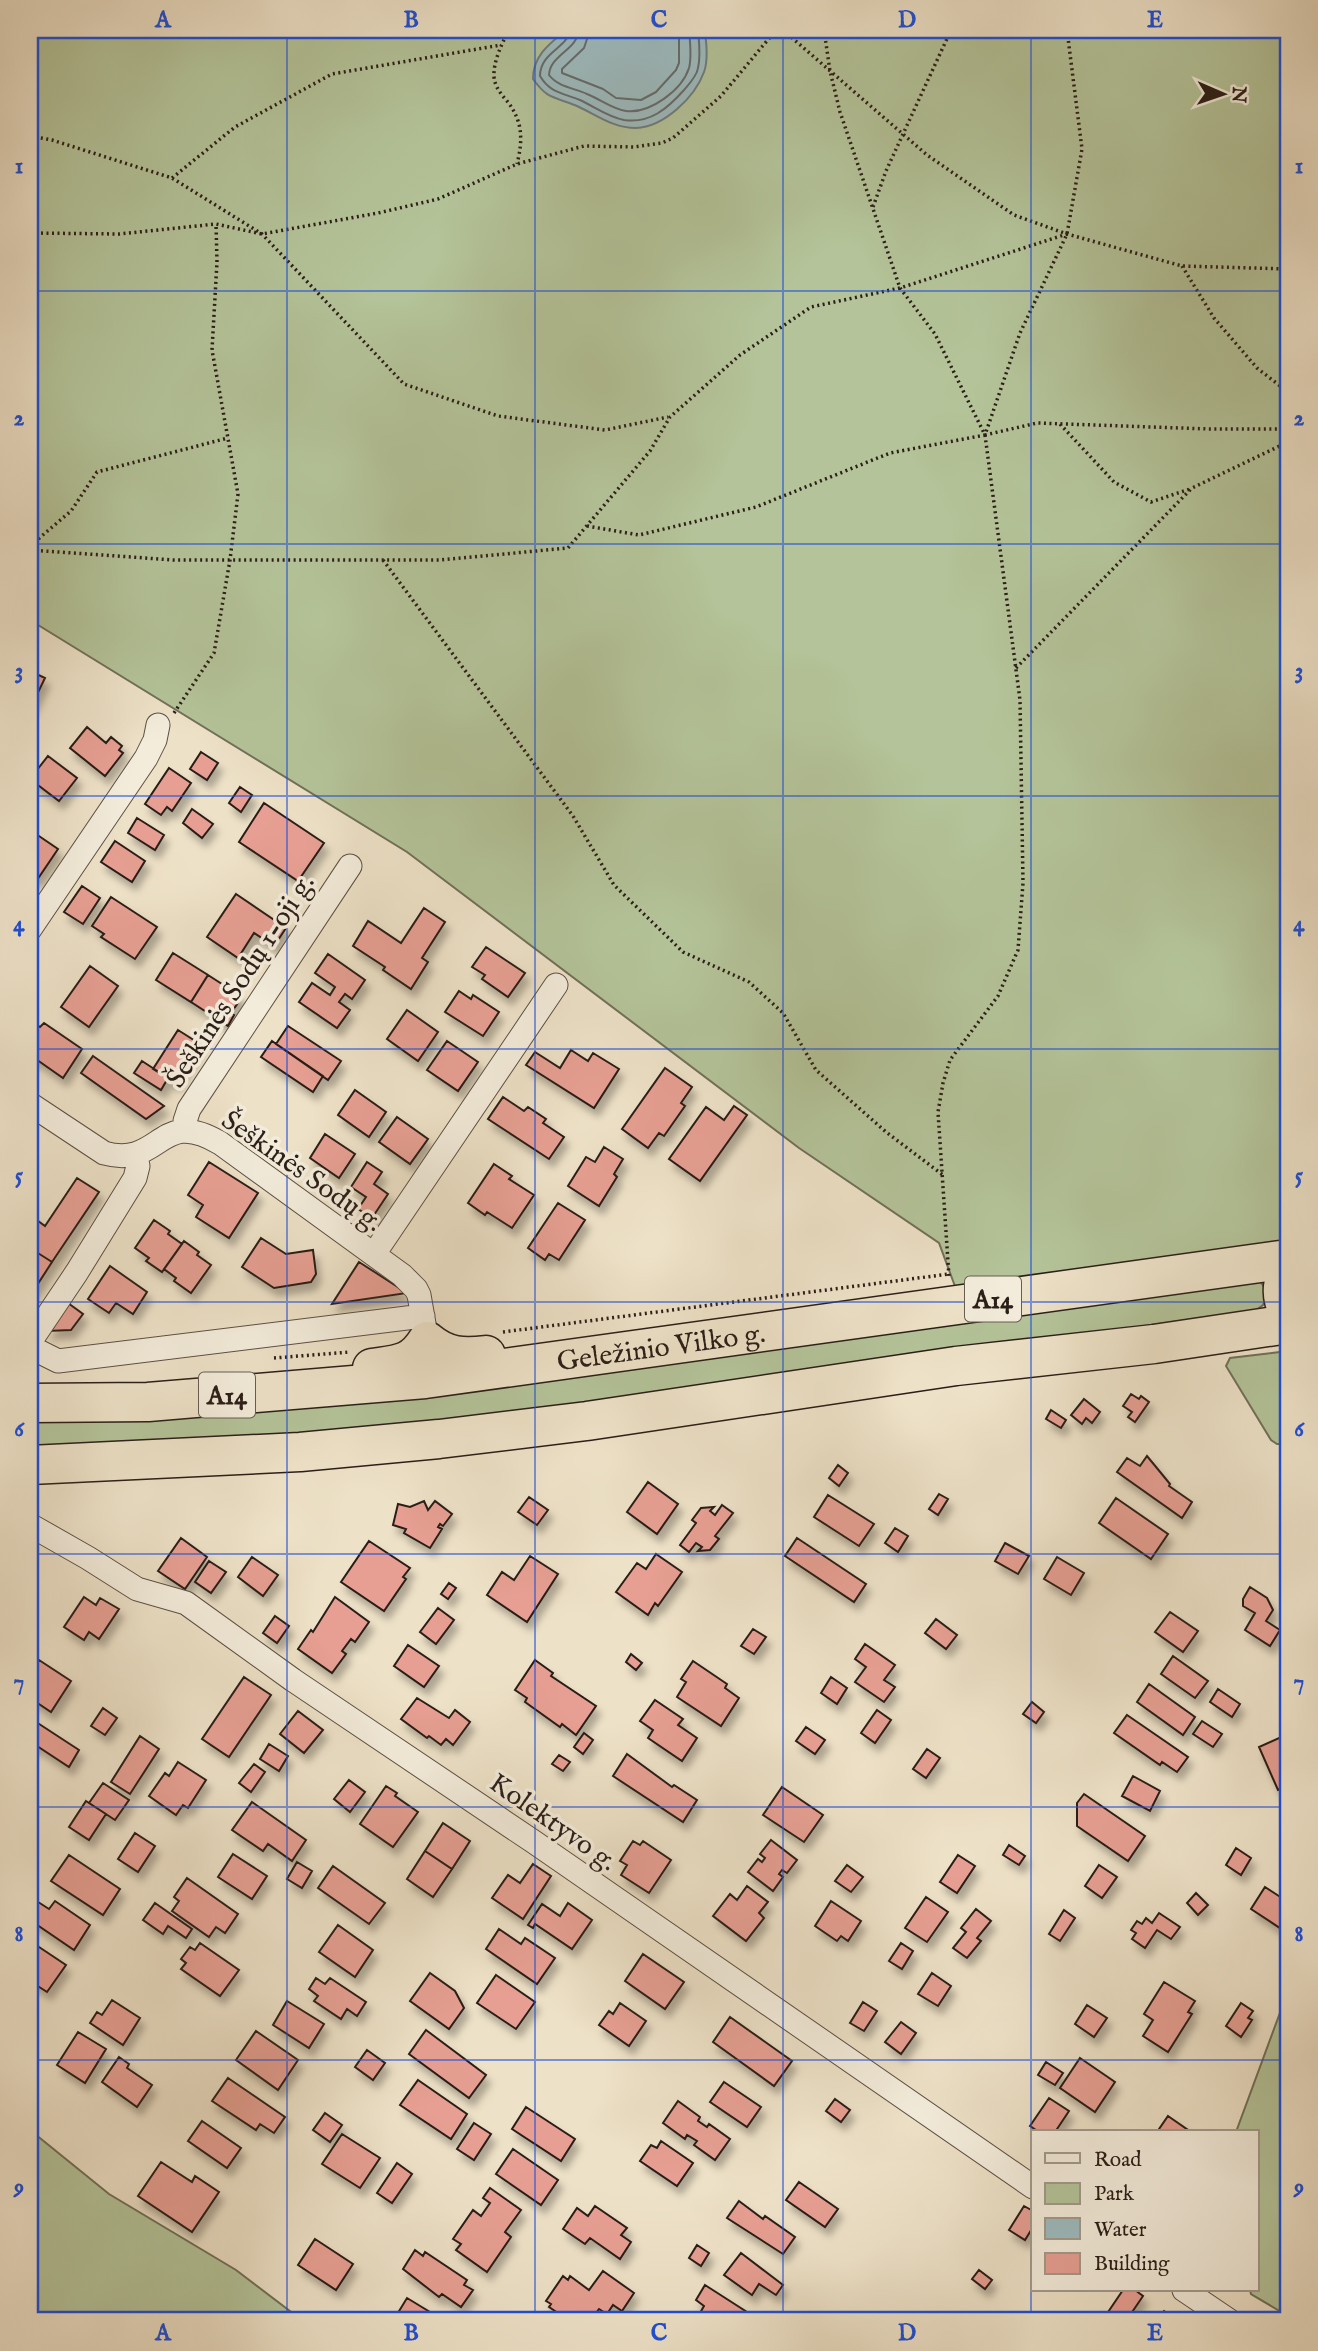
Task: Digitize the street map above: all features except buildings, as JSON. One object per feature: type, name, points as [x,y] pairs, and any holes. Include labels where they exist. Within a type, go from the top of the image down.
[{"type":"highway","name":"Geležinio Vilko g.","points":[[30,1403],[148,1402],[425,1379],[1288,1259]]},
{"type":"highway","points":[[1288,1272],[1284,1278],[1282,1296],[1288,1310]]},
{"type":"highway","name":"A14","points":[[30,1465],[300,1452],[439,1439],[956,1366],[1154,1344],[1288,1324]]},
{"type":"highway","points":[[425,1329],[438,1350],[460,1356],[536,1349],[590,1356]]},
{"type":"highway","points":[[275,1391],[325,1373],[406,1363],[419,1354],[425,1329]]},
{"type":"street","points":[[30,929],[146,758],[155,740],[158,725]]},
{"type":"street","name":"Šeškinės Sodų 1-oji g.","points":[[185,1130],[189,1109],[350,866]]},
{"type":"street","points":[[373,1254],[556,985]]},
{"type":"street","points":[[30,1104],[104,1153],[117,1157],[136,1156],[138,1166],[135,1178],[30,1345],[58,1361],[425,1329]]},
{"type":"street","name":"Šeškinės Sodų g.","points":[[136,1156],[172,1133],[185,1130],[220,1143],[402,1275],[416,1289],[425,1329]]},
{"type":"street","name":"Kolektyvo g.","points":[[30,1525],[137,1589],[186,1603],[293,1680],[534,1842],[1031,2186]]},
{"type":"street","points":[[1187,2292],[1230,2321]]},
{"type":"path","points":[[509,30],[501,45],[493,75],[497,89],[514,110],[521,128],[522,146],[517,164]]},
{"type":"path","points":[[30,233],[119,234],[216,224],[262,234],[438,199],[517,164],[584,146],[634,147],[673,138],[720,96],[776,30]]},
{"type":"path","points":[[783,30],[927,155],[1014,215],[1067,234],[1182,266],[1288,269]]},
{"type":"path","points":[[824,30],[840,112],[900,288],[935,334],[985,435],[1020,700],[1023,883],[1018,950],[998,996],[950,1060],[938,1112],[949,1274]]},
{"type":"path","points":[[873,207],[951,30]]},
{"type":"path","points":[[985,435],[1020,333],[1067,234],[1082,149],[1067,30]]},
{"type":"path","points":[[172,178],[235,127],[332,74],[501,45]]},
{"type":"path","points":[[30,136],[52,140],[172,178],[262,234],[404,384],[498,416],[605,430],[670,417]]},
{"type":"path","points":[[158,725],[177,710],[214,653],[238,494],[212,350],[217,262],[216,224]]},
{"type":"path","points":[[30,548],[174,560],[440,560],[568,548],[650,451],[670,417],[740,355],[811,307],[900,288],[1067,234]]},
{"type":"path","points":[[1182,266],[1214,318],[1257,368],[1288,392]]},
{"type":"path","points":[[587,526],[639,535],[756,507],[890,453],[1037,423],[1288,429]]},
{"type":"path","points":[[1060,424],[1114,482],[1151,502],[1192,488],[1288,442]]},
{"type":"path","points":[[30,548],[71,511],[97,472],[228,438]]},
{"type":"path","points":[[1016,668],[1192,488]]},
{"type":"path","points":[[383,560],[573,816],[614,885],[683,953],[749,982],[783,1013],[817,1070],[886,1132],[943,1175]]},
{"type":"green space","points":[[30,30],[1288,30],[1288,1240],[956,1289],[939,1243],[799,1148],[407,852],[30,620]]},
{"type":"green space","points":[[1257,1278],[1267,1296],[1263,1305],[1256,1310],[427,1428],[30,1452],[30,1417]]},
{"type":"green space","points":[[1288,1351],[1288,1444],[1277,1444],[1271,1440],[1226,1366],[1230,1358]]},
{"type":"green space","points":[[1288,1991],[1288,2316],[1251,2294],[1258,2292],[1258,2130],[1237,2130]]},
{"type":"green space","points":[[30,2130],[109,2194],[236,2270],[303,2321],[30,2320]]},
{"type":"water","points":[[566,30],[704,30],[707,51],[705,68],[694,91],[667,116],[647,126],[620,126],[552,97],[533,79],[539,57]]}]
